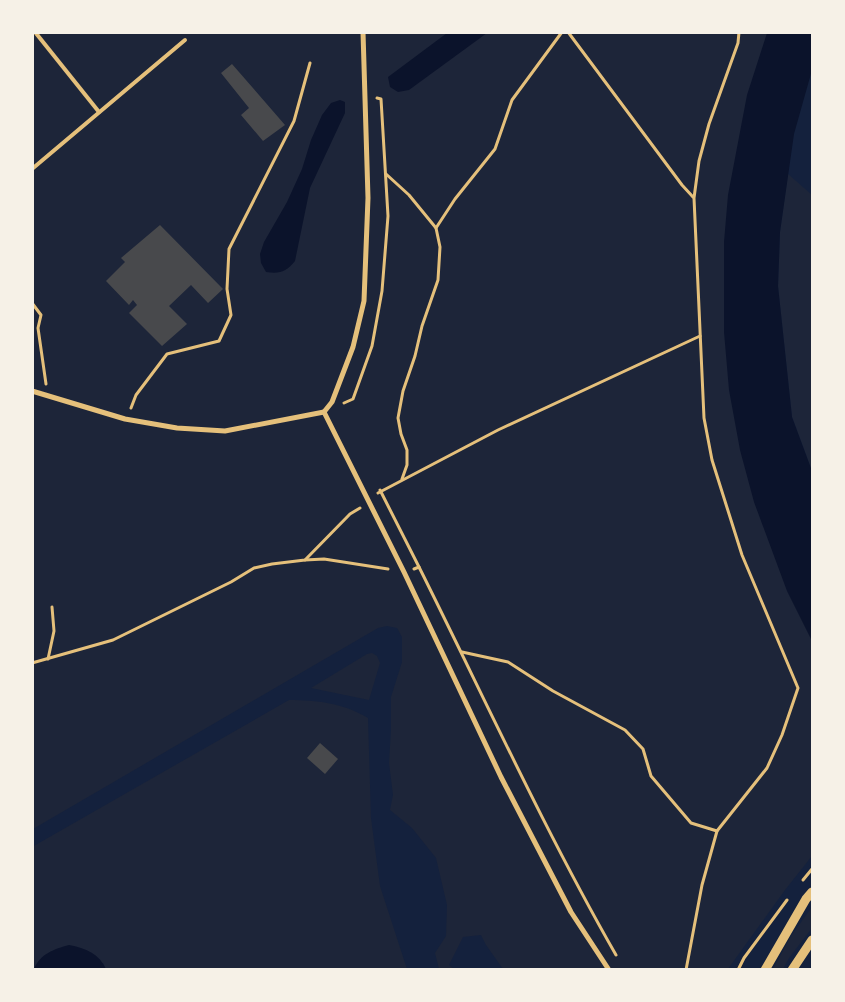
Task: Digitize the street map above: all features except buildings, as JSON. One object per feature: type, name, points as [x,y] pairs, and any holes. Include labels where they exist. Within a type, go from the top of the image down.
[{"type":"street","points":[[32,391],[125,419],[177,428],[225,431],[324,412],[332,402],[354,347],[364,301],[368,198],[363,32]]},
{"type":"street","points":[[324,412],[404,572],[501,777],[571,912],[609,970]]},
{"type":"street","points":[[765,970],[806,899],[812,892]]},
{"type":"street","points":[[792,970],[812,940]]},
{"type":"lane","points":[[35,32],[100,112]]},
{"type":"lane","points":[[32,169],[185,40]]},
{"type":"path","points":[[436,228],[455,199],[495,149],[512,100],[562,32]]},
{"type":"path","points":[[568,32],[682,185],[694,198]]},
{"type":"path","points":[[686,970],[702,885],[717,832],[767,768],[782,735],[798,688],[742,554],[712,460],[704,418],[694,198],[699,161],[709,124],[738,43],[739,32]]},
{"type":"path","points":[[125,419],[136,395],[167,354],[219,341],[231,315],[227,289],[229,249],[294,121],[310,63]]},
{"type":"path","points":[[386,174],[409,195],[436,228],[440,247],[438,280],[403,391],[398,418],[407,450],[407,465],[402,480]]},
{"type":"path","points":[[32,303],[41,315],[38,328],[48,396]]},
{"type":"path","points":[[380,490],[420,567]]},
{"type":"path","points":[[32,663],[48,658],[54,631],[52,607]]},
{"type":"path","points":[[462,652],[508,662],[553,692],[625,730],[643,749],[651,776],[691,823],[717,832]]},
{"type":"path","points":[[801,883],[812,869]]},
{"type":"path","points":[[738,970],[744,958],[790,896]]},
{"type":"shaded area","points":[[33,33],[790,33],[737,257],[812,586],[812,856],[728,969],[503,969],[481,935],[463,937],[449,965],[454,969],[439,969],[435,953],[446,936],[447,905],[436,858],[412,828],[390,810],[393,795],[389,763],[391,697],[402,662],[402,637],[397,628],[387,626],[378,628],[33,829]]},
{"type":"shaded area","points":[[447,33],[487,33],[409,90],[398,92],[390,87],[388,77]]},
{"type":"shaded area","points":[[767,33],[812,33],[812,70],[794,134],[780,232],[778,286],[792,417],[812,471],[812,641],[787,591],[754,502],[740,450],[729,390],[724,332],[724,242],[728,195],[747,95]]},
{"type":"shaded area","points":[[340,100],[345,102],[345,113],[310,188],[295,261],[289,268],[282,271],[275,273],[266,272],[261,263],[260,254],[264,242],[287,202],[302,169],[311,140],[322,115],[331,103]]},
{"type":"shaded area","points":[[788,174],[812,195],[812,471],[792,417],[778,286],[780,232]]},
{"type":"shaded area","points":[[372,653],[377,656],[380,663],[369,700],[311,688],[367,654]]},
{"type":"shaded area","points":[[289,700],[330,703],[368,718],[371,818],[380,886],[407,969],[106,969],[103,963],[36,965],[33,969],[32,847]]},
{"type":"shaded area","points":[[812,907],[812,928],[783,969],[773,969],[791,936]]},
{"type":"shaded area","points":[[69,945],[91,952],[100,959],[106,969],[34,969],[44,956],[53,950]]}]
